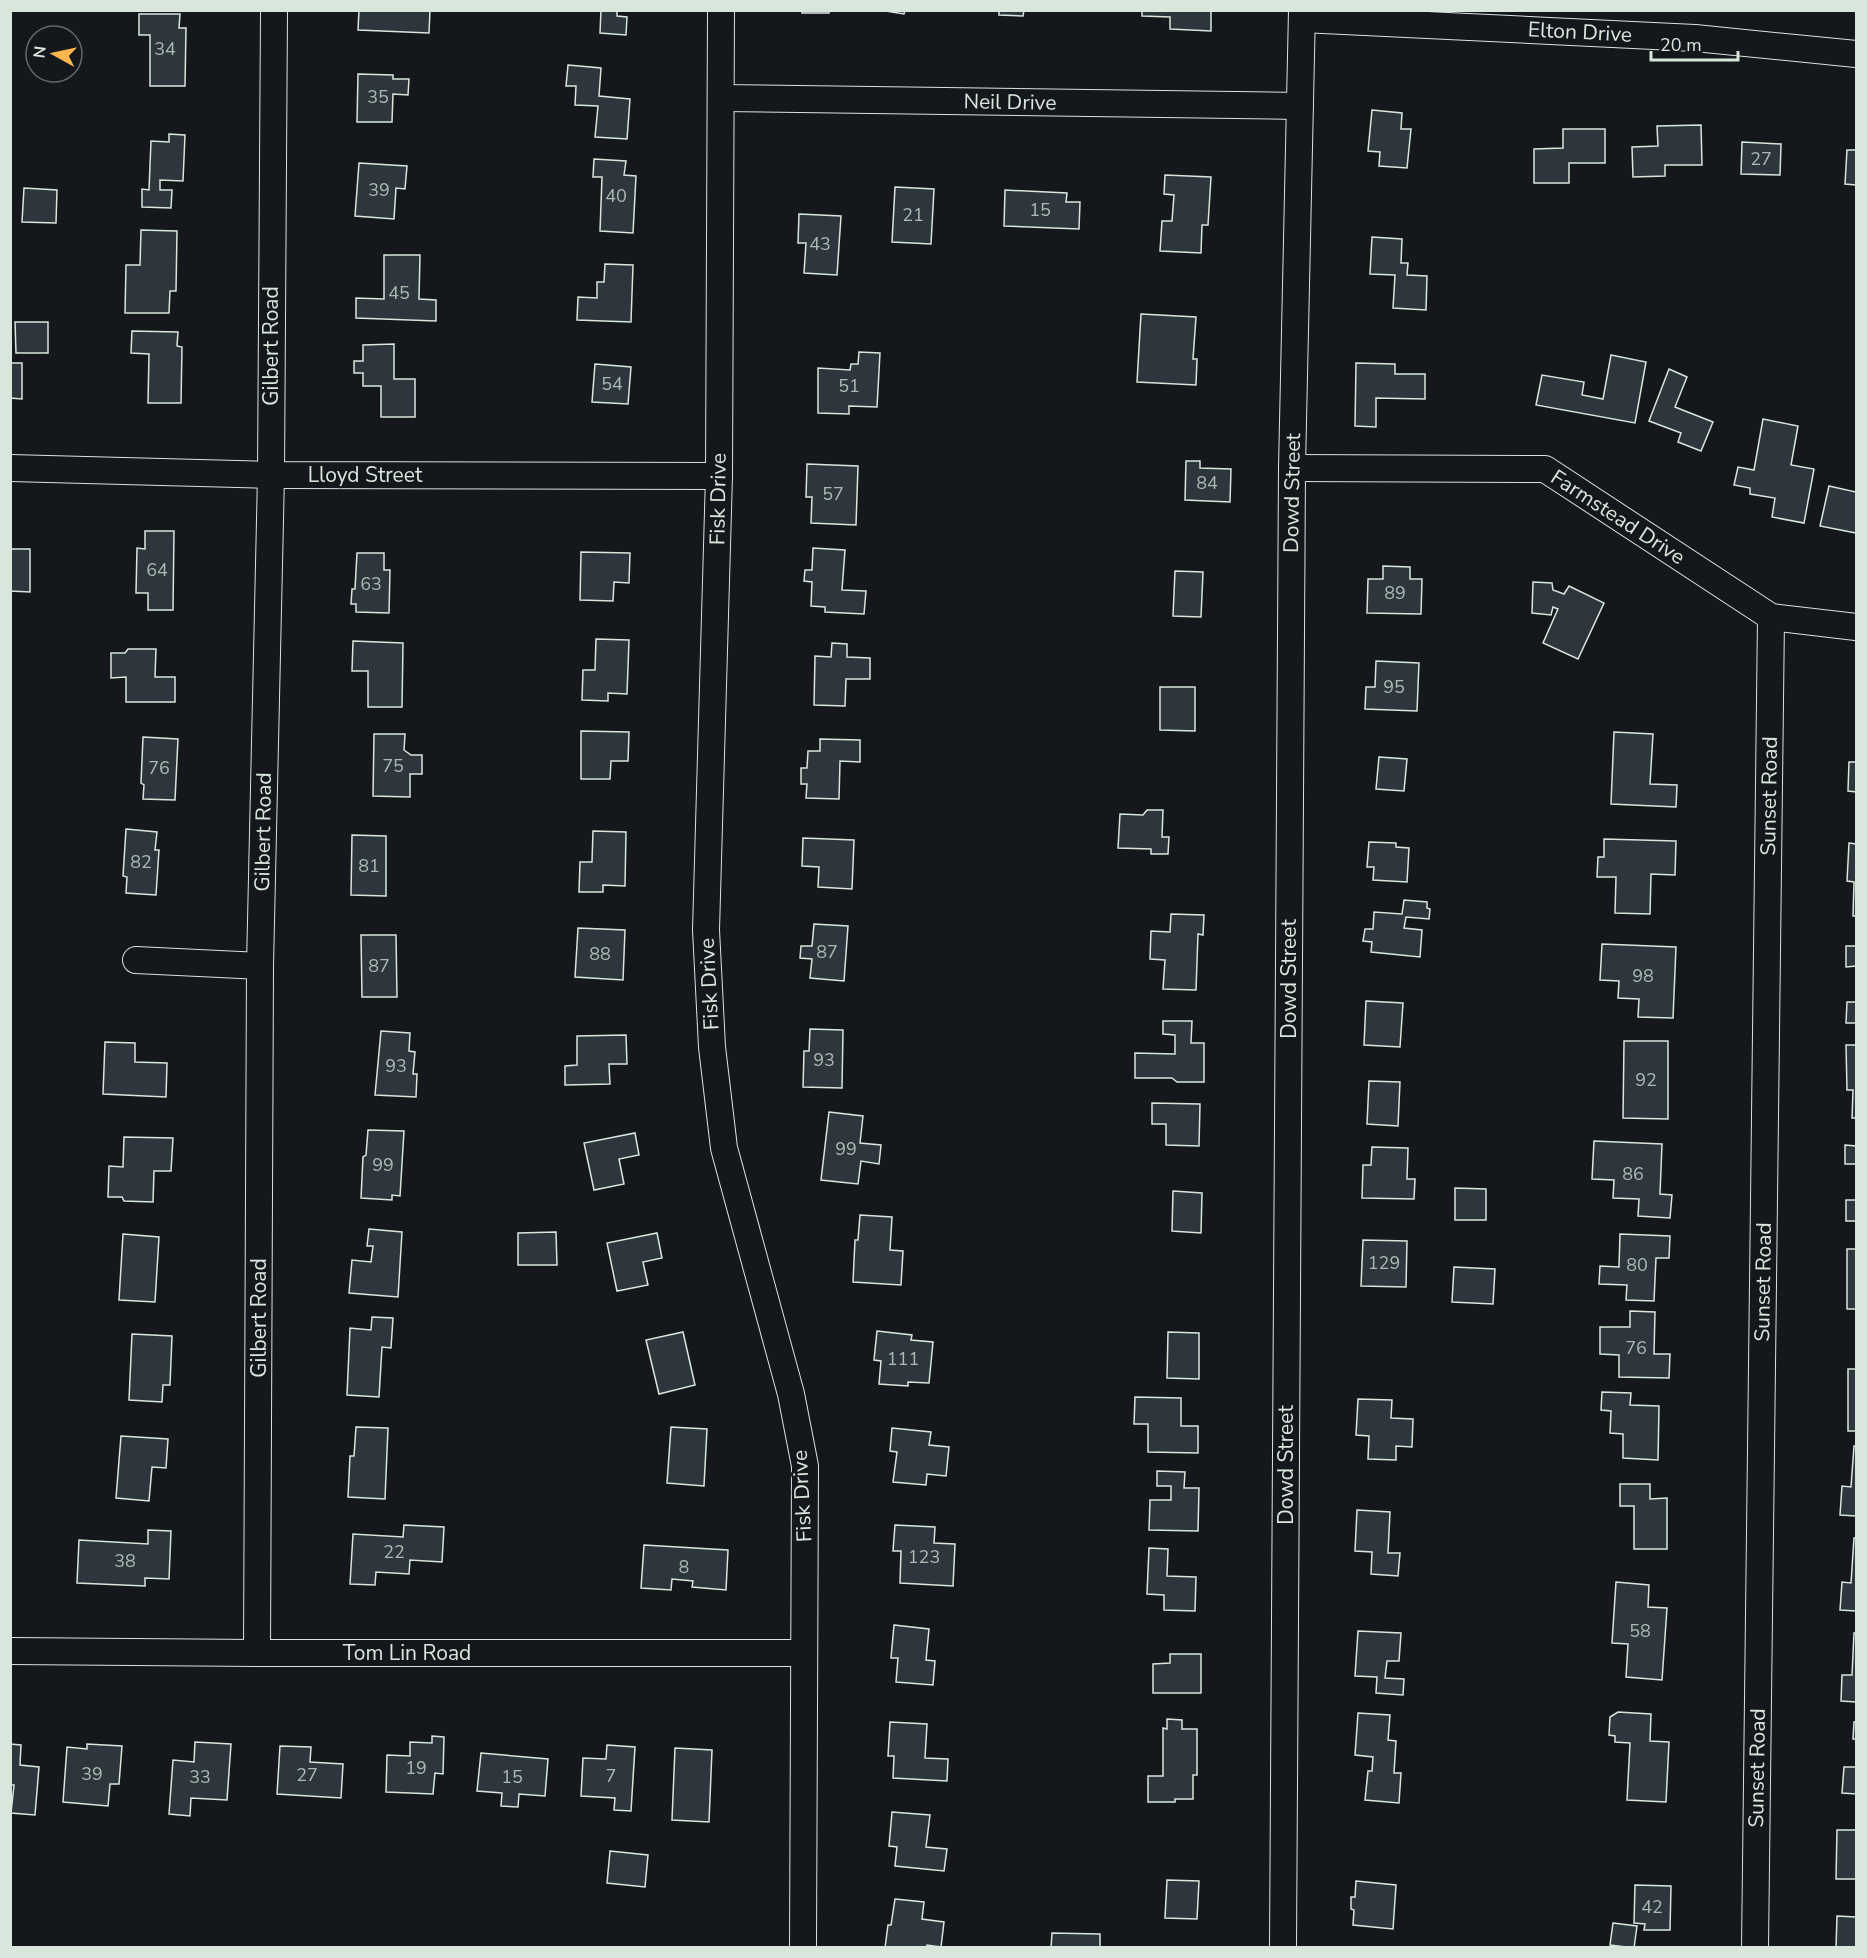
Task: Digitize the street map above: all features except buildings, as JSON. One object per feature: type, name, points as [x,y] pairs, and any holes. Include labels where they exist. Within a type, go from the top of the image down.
[{"type":"street","name":"Gilbert Road","points":[[257,1653],[260,966],[271,475],[274,10]]},
{"type":"street","name":"Fisk Drive","points":[[721,10],[719,476],[706,930],[712,1047],[724,1148],[791,1394],[804,1466],[803,1947]]},
{"type":"street","name":"Elton Drive","points":[[1302,15],[1695,38],[1857,54]]},
{"type":"street","name":"Dowd Street","points":[[1282,1947],[1292,468],[1302,15]]},
{"type":"street","name":"Neil Drive","points":[[721,98],[1300,106]]},
{"type":"street","name":"Lloyd Street","points":[[10,468],[271,475],[719,476]]},
{"type":"street","name":"Farmstead Drive","points":[[1292,468],[1545,470],[1771,617],[1857,627]]},
{"type":"street","name":"Sunset Road","points":[[1755,1947],[1771,617]]},
{"type":"street","points":[[136,960],[260,966]]},
{"type":"street","name":"Tom Lin Road","points":[[10,1651],[804,1653]]}]
